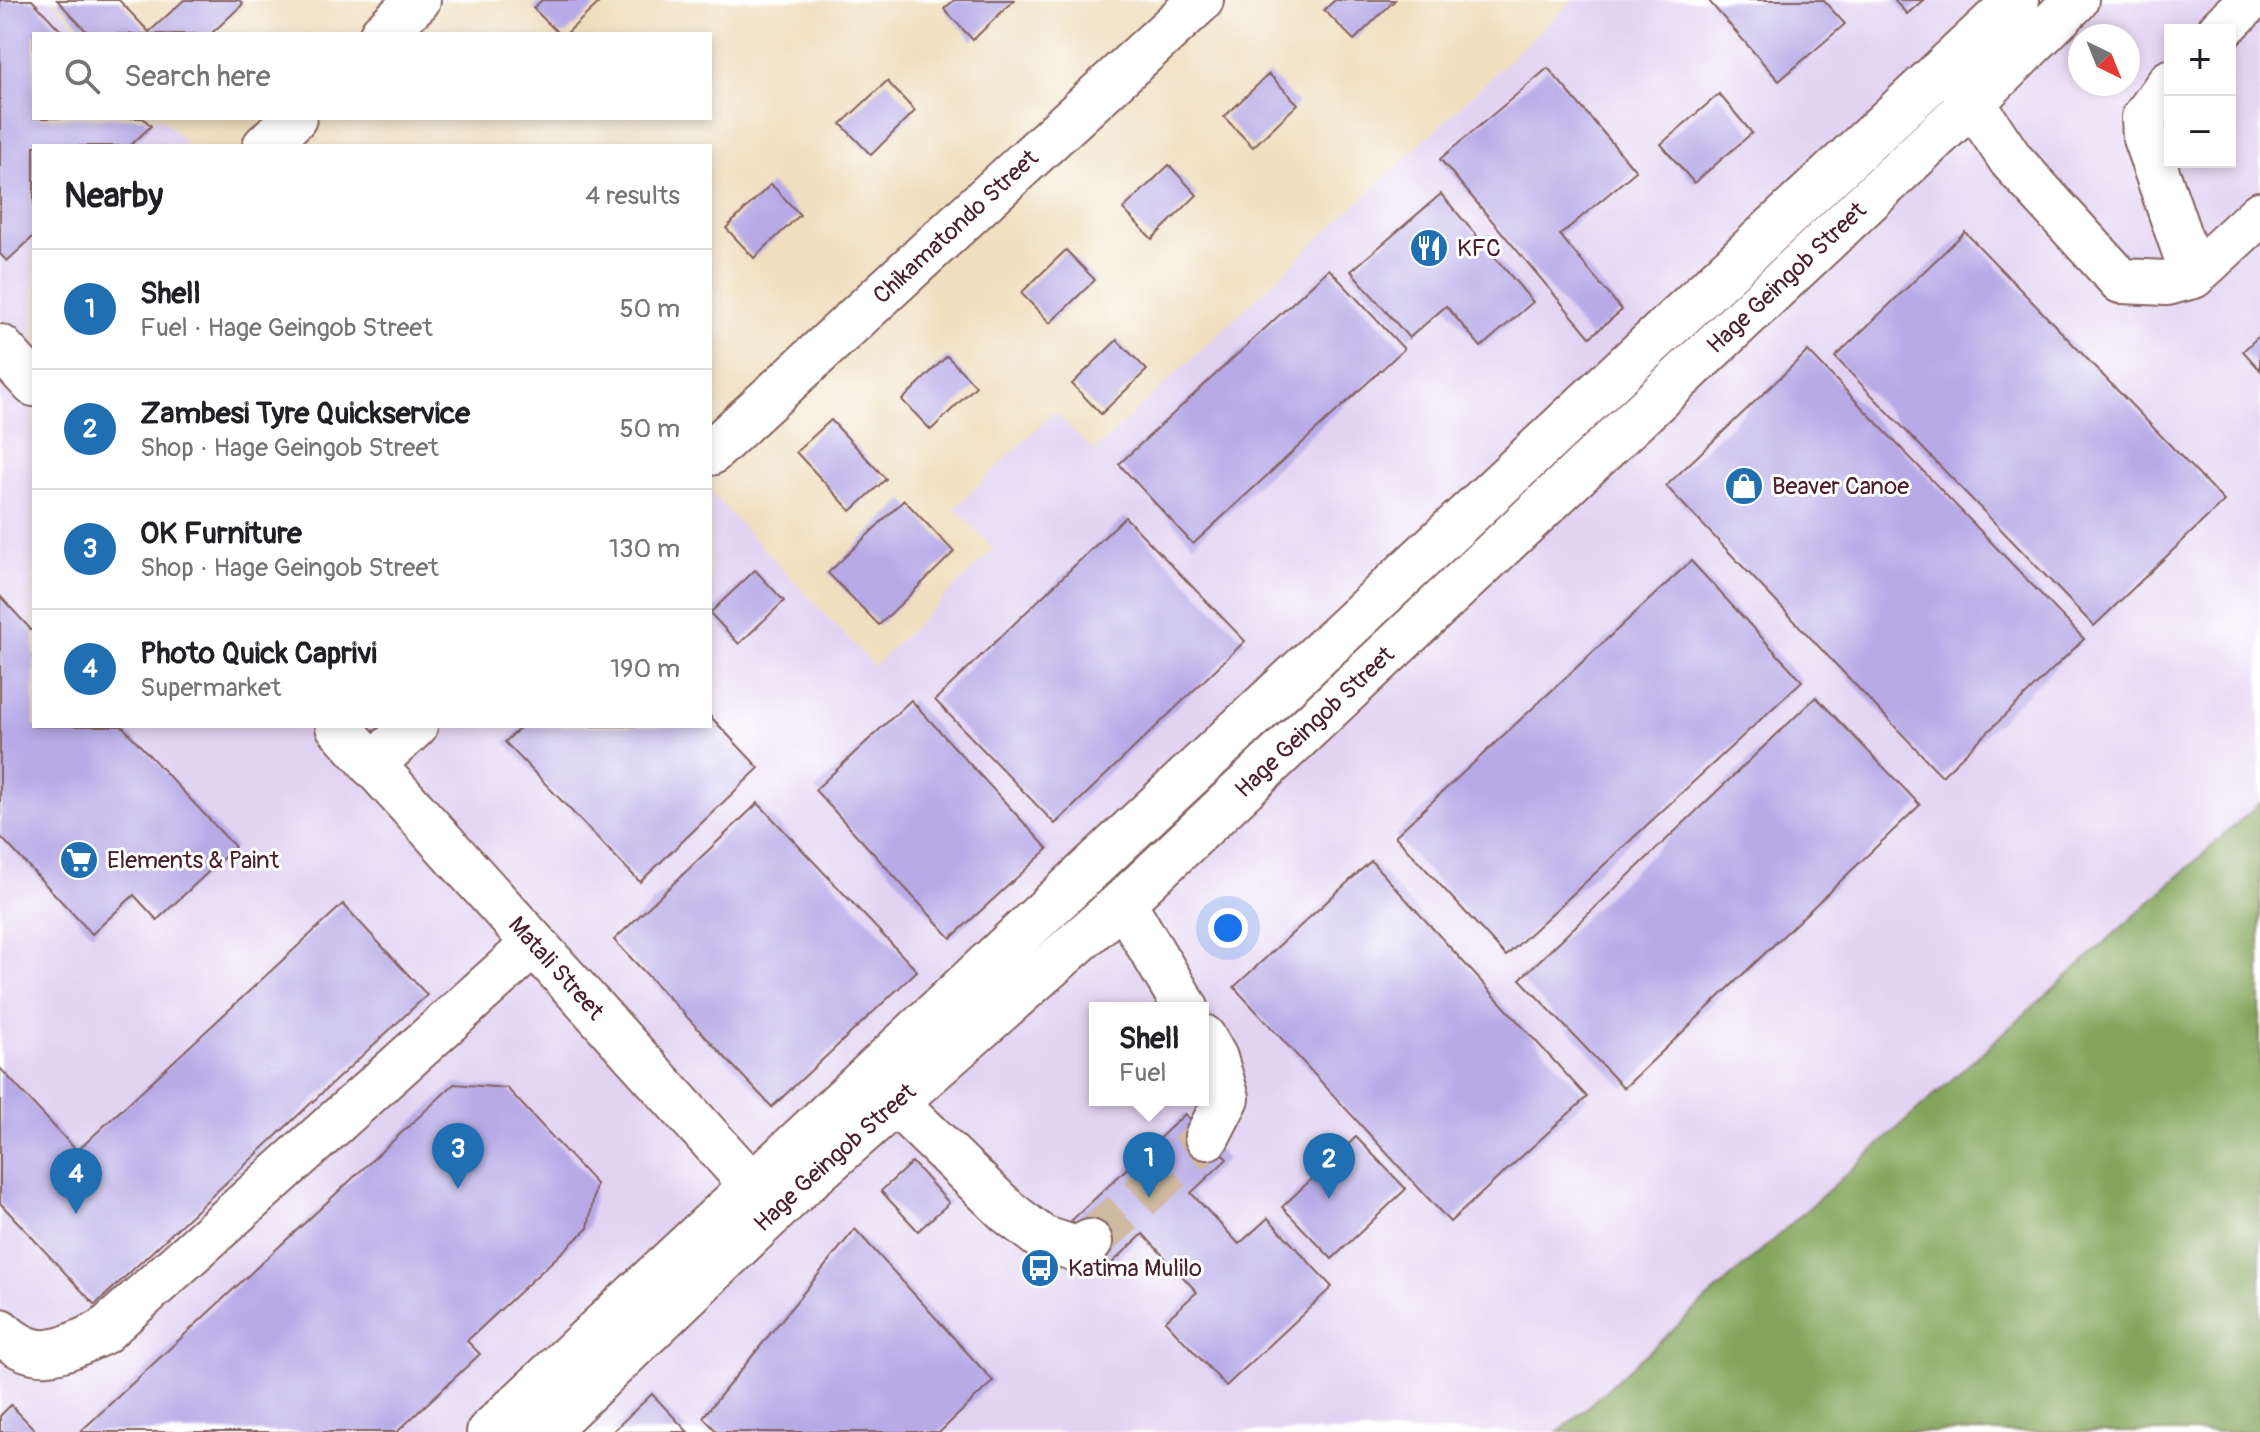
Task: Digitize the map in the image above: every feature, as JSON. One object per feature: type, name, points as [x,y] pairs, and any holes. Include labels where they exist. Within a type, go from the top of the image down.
[{"type":"street","points":[[384,32],[418,0]]},
{"type":"street","name":"Chikamatondo Street","points":[[712,451],[1201,0]]},
{"type":"street","name":"Hage Geingob Street","points":[[544,1432],[766,1195],[2017,0]]},
{"type":"street","name":"Hage Geingob Street","points":[[489,1432],[766,1195],[896,1103],[1123,902],[1973,102],[2076,0]]},
{"type":"street","points":[[2226,24],[2250,0]]},
{"type":"street","points":[[1947,65],[2011,160],[2121,281],[2167,283],[2193,276],[2260,214]]},
{"type":"street","points":[[2164,90],[2144,118],[2145,138],[2193,276]]},
{"type":"street","points":[[267,144],[292,120]]},
{"type":"street","name":"Matali Street","points":[[340,728],[766,1195]]},
{"type":"street","points":[[372,765],[413,728]]},
{"type":"street","points":[[1123,902],[1182,1002]]},
{"type":"street","points":[[0,1331],[16,1347],[54,1354],[103,1332],[534,944]]},
{"type":"street","points":[[1207,1137],[1227,1098],[1209,1048]]},
{"type":"street","points":[[896,1103],[1008,1212],[1042,1238],[1076,1249],[1090,1242]]},
{"type":"shaded area","points":[[0,0],[52,0],[82,32],[32,32],[32,120],[164,120],[186,144],[32,144],[32,728],[712,728],[712,494],[874,666],[994,549],[955,508],[1054,412],[1094,451],[1573,0],[2260,0],[2260,803],[1559,1432],[0,1432]]},
{"type":"green space","points":[[2260,803],[2260,1432],[1559,1432]]},
{"type":"building","points":[[0,0],[32,0],[62,32],[32,32],[32,120],[145,120],[151,126],[132,144],[32,144],[32,238],[7,261],[0,254]]},
{"type":"building","points":[[57,0],[119,0],[149,32],[87,32]]},
{"type":"building","points":[[184,0],[239,0],[243,4],[213,32],[149,32]]},
{"type":"building","points":[[542,0],[602,0],[568,32],[557,32],[533,8]]},
{"type":"building","points":[[954,0],[1014,0],[973,40],[944,9]]},
{"type":"building","points":[[1335,0],[1395,0],[1354,40],[1324,10]]},
{"type":"building","points":[[1708,0],[1823,0],[1845,24],[1779,81]]},
{"type":"building","points":[[1894,0],[1923,0],[1907,14]]},
{"type":"building","points":[[1548,68],[1636,171],[1560,235],[1622,310],[1590,337],[1440,159]]},
{"type":"building","points":[[1269,74],[1298,104],[1253,147],[1224,117]]},
{"type":"building","points":[[887,81],[915,111],[871,155],[841,124]]},
{"type":"building","points":[[1719,94],[1752,133],[1694,183],[1661,144]]},
{"type":"building","points":[[1169,165],[1197,195],[1152,239],[1123,209]]},
{"type":"building","points":[[771,184],[800,215],[754,258],[726,228]]},
{"type":"building","points":[[1441,194],[1533,302],[1481,347],[1446,306],[1409,338],[1351,271]]},
{"type":"building","points":[[1965,232],[2224,501],[2094,626],[1835,357]]},
{"type":"building","points":[[1066,250],[1095,280],[1050,323],[1021,293]]},
{"type":"building","points":[[1329,269],[1404,349],[1193,544],[1119,464]]},
{"type":"building","points":[[2260,335],[2260,370],[2243,351]]},
{"type":"building","points":[[1117,340],[1147,370],[1101,414],[1072,384]]},
{"type":"building","points":[[1808,351],[2084,639],[1942,776],[1666,486]]},
{"type":"building","points":[[947,356],[976,386],[931,430],[902,400]]},
{"type":"building","points":[[831,420],[886,479],[851,511],[796,452]]},
{"type":"building","points":[[904,500],[954,552],[879,625],[828,573]]},
{"type":"building","points":[[1125,517],[1245,641],[1055,824],[935,700]]},
{"type":"building","points":[[1691,561],[1802,681],[1506,956],[1395,836]]},
{"type":"building","points":[[755,570],[784,601],[739,644],[712,615],[712,611]]},
{"type":"building","points":[[0,596],[32,631],[32,728],[124,728],[235,847],[157,920],[134,895],[92,934],[0,836]]},
{"type":"building","points":[[1816,697],[1920,805],[1624,1088],[1520,979]]},
{"type":"building","points":[[911,700],[1048,849],[951,938],[815,790]]},
{"type":"building","points":[[712,718],[759,768],[640,882],[505,742],[520,728],[712,728]]},
{"type":"building","points":[[758,803],[917,971],[772,1107],[614,940]]},
{"type":"building","points":[[1371,861],[1587,1097],[1450,1222],[1234,987]]},
{"type":"building","points":[[343,904],[427,995],[95,1305],[0,1203],[0,1068],[77,1151]]},
{"type":"building","points":[[454,1084],[507,1088],[596,1184],[588,1228],[467,1341],[480,1354],[397,1432],[80,1432]]},
{"type":"building","points":[[1185,1114],[1227,1159],[1191,1193],[1239,1244],[1268,1218],[1332,1287],[1226,1386],[1165,1321],[1197,1292],[1143,1234],[1111,1264],[1071,1221]]},
{"type":"building","points":[[1356,1137],[1406,1189],[1332,1259],[1282,1207]]},
{"type":"building","points":[[912,1162],[949,1203],[918,1231],[881,1191]]},
{"type":"building","points":[[855,1229],[993,1381],[940,1432],[717,1432],[703,1417]]},
{"type":"building","points":[[652,1394],[688,1432],[612,1432]]},
{"type":"building","points":[[11,1405],[37,1432],[0,1432],[0,1416]]},
{"type":"tunnel","points":[[1090,1242],[1207,1137]]},
{"type":"place","name":"KFC","points":[[1429,248]]},
{"type":"place","name":"Beaver Canoe","points":[[1744,486]]},
{"type":"place","name":"Elements & Paint","points":[[79,860]]},
{"type":"place","name":"OK Furniture","points":[[458,1189]]},
{"type":"place","name":"Shell","points":[[1149,1198]]},
{"type":"place","name":"Zambesi Tyre Quickservice","points":[[1329,1199]]},
{"type":"place","name":"Photo Quick Caprivi","points":[[76,1214]]},
{"type":"place","name":"Katima Mulilo","points":[[1040,1268]]}]
